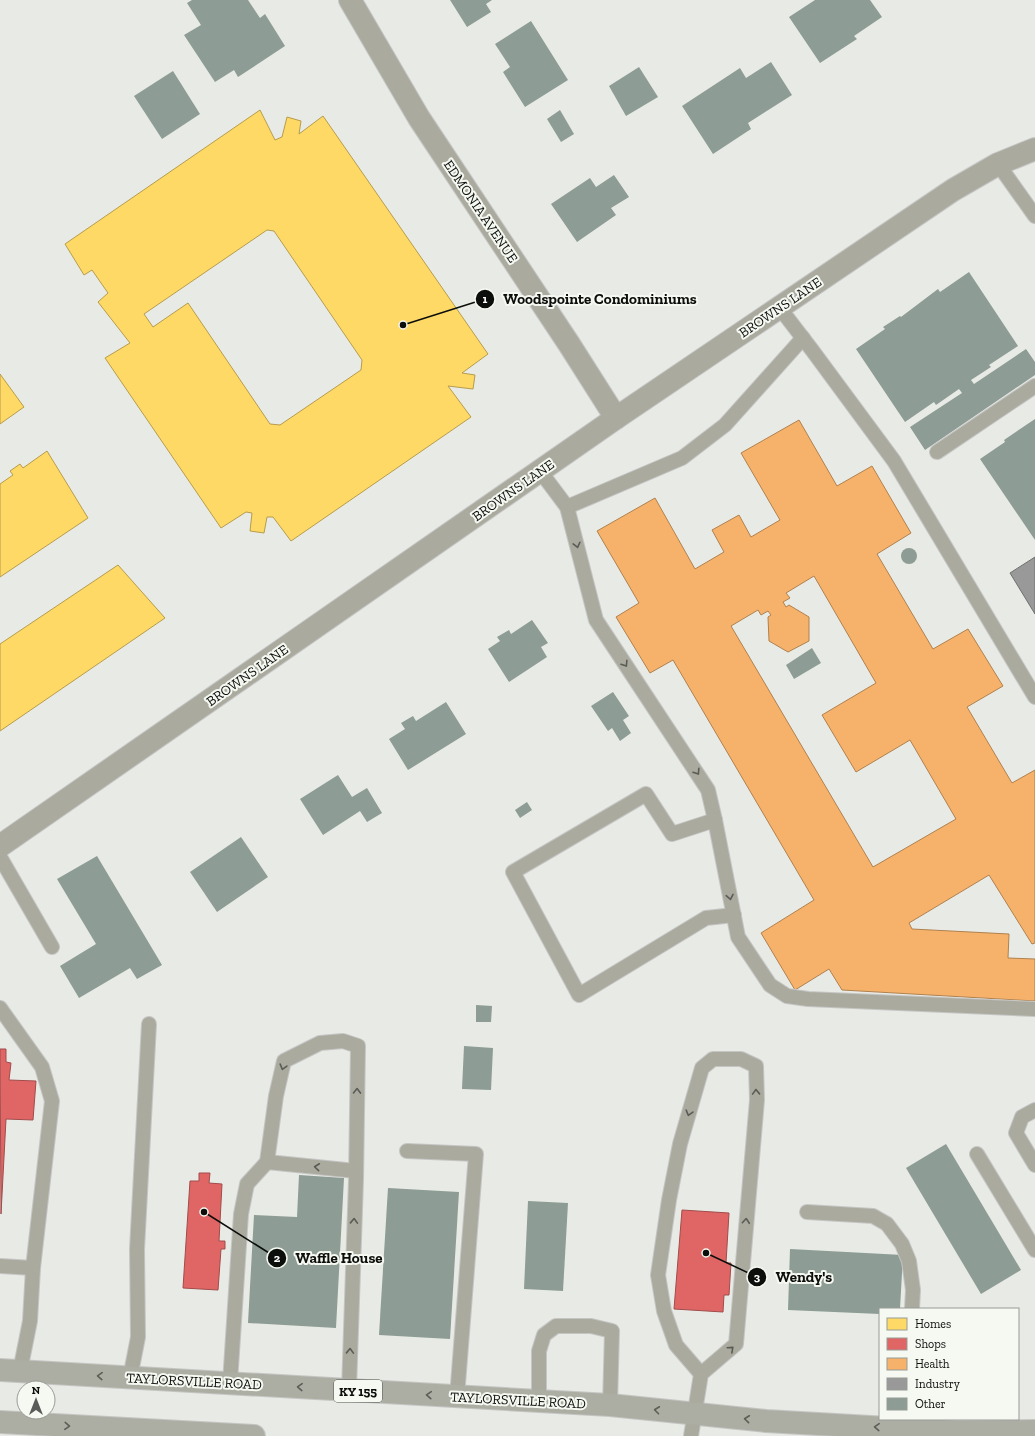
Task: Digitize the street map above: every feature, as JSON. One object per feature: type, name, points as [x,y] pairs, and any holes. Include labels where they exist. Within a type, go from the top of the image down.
[{"type":"main road","name":"TAYLORSVILLE ROAD","points":[[10,1371],[610,1405],[766,1421],[905,1424],[958,1432],[1035,1430]]},
{"type":"main road","points":[[0,1422],[38,1430],[254,1436]]},
{"type":"street","name":"EDMONIA AVENUE","points":[[350,0],[419,118],[569,344],[616,418]]},
{"type":"street","name":"BROWNS LANE","points":[[0,846],[616,418],[779,307],[953,190],[998,164],[1035,149]]},
{"type":"lane","points":[[998,164],[1035,216]]},
{"type":"lane","points":[[779,307],[894,461],[1035,697]]},
{"type":"lane","points":[[567,507],[682,458],[725,425],[803,338]]},
{"type":"lane","points":[[937,452],[1035,386]]},
{"type":"lane","points":[[540,471],[567,507],[596,620],[708,790],[738,937],[770,985],[787,996],[808,999],[1035,1009]]},
{"type":"lane","points":[[715,820],[672,834],[646,794],[513,872],[578,995],[706,918],[734,915]]},
{"type":"lane","points":[[0,857],[52,947]]},
{"type":"lane","points":[[0,1008],[42,1068],[52,1101],[33,1268],[30,1321],[10,1371]]},
{"type":"lane","points":[[130,1378],[138,1337],[137,1249],[149,1024]]},
{"type":"lane","points":[[230,1383],[241,1214],[247,1184],[267,1162],[276,1096],[284,1061],[320,1044],[343,1040],[358,1046],[356,1171],[348,1390]]},
{"type":"lane","points":[[692,1436],[702,1374],[736,1344],[757,1100],[756,1066],[740,1059],[714,1059],[702,1068],[680,1144],[669,1200],[658,1275],[664,1311],[676,1345],[702,1374]]},
{"type":"lane","points":[[1035,1110],[1022,1118],[1016,1133],[1035,1165]]},
{"type":"lane","points":[[407,1151],[476,1154],[457,1397]]},
{"type":"lane","points":[[977,1154],[1035,1250]]},
{"type":"lane","points":[[267,1162],[356,1171]]},
{"type":"lane","points":[[807,1212],[873,1216],[887,1224],[902,1244],[909,1260],[913,1290],[912,1308]]},
{"type":"lane","points":[[0,1266],[33,1268]]},
{"type":"lane","points":[[540,1401],[540,1351],[544,1334],[556,1326],[590,1326],[612,1331],[610,1405]]},
{"type":"building: Homes","points":[[260,110],[275,140],[282,137],[287,117],[301,121],[299,134],[323,116],[488,354],[462,373],[475,375],[473,389],[448,386],[471,417],[291,541],[273,517],[267,517],[264,533],[250,531],[252,513],[246,512],[221,528],[105,358],[130,343],[98,302],[108,293],[92,270],[84,275],[65,244]],"holes":[[[267,230],[274,231],[362,360],[361,370],[280,425],[270,424],[188,303],[153,327],[144,314]]]},
{"type":"building: Homes","points":[[0,374],[24,407],[0,424]]},
{"type":"building: Homes","points":[[47,451],[88,518],[0,577],[0,484],[13,475],[10,471],[20,464],[23,468]]},
{"type":"building: Homes","points":[[118,565],[165,618],[0,731],[0,644]]},
{"type":"building: Shops","points":[[0,1049],[6,1049],[6,1062],[11,1063],[9,1080],[36,1081],[33,1120],[6,1119],[1,1214]]},
{"type":"building: Shops","points":[[199,1173],[210,1173],[209,1183],[222,1184],[219,1241],[225,1241],[225,1249],[221,1249],[218,1290],[183,1288],[190,1181],[199,1181]]},
{"type":"building: Shops","points":[[682,1210],[729,1213],[726,1263],[731,1263],[729,1295],[724,1295],[723,1312],[674,1309]]},
{"type":"building: Health","points":[[799,420],[837,486],[872,466],[911,533],[877,554],[933,649],[968,629],[1003,686],[967,707],[1012,783],[1035,770],[1035,943],[1032,944],[989,875],[909,923],[912,929],[1009,934],[1008,958],[1035,959],[1035,1001],[842,990],[829,969],[795,990],[761,933],[814,900],[673,660],[650,673],[616,617],[639,603],[597,531],[655,498],[695,569],[724,552],[712,530],[739,515],[751,537],[780,520],[741,453]],"holes":[[[814,576],[876,683],[822,715],[856,772],[910,740],[956,819],[873,867],[731,626],[758,610],[761,615],[768,611],[771,615],[768,617],[769,641],[788,652],[809,641],[809,617],[789,605],[786,607],[783,602],[790,598],[786,593]]]},
{"type":"building: Industry","points":[[1035,557],[1035,614],[1010,573]]},
{"type":"building: Other","points":[[192,0],[248,0],[260,18],[265,14],[285,46],[238,77],[234,70],[215,82],[184,35],[201,25],[187,3]]},
{"type":"building: Other","points":[[450,0],[492,0],[486,4],[491,12],[467,27]]},
{"type":"building: Other","points":[[815,0],[870,0],[882,17],[854,36],[857,39],[820,63],[789,17]]},
{"type":"building: Other","points":[[531,21],[568,80],[525,107],[503,72],[510,67],[495,44]]},
{"type":"building: Other","points":[[771,62],[792,95],[748,123],[751,129],[713,154],[682,106],[740,68],[746,78]]},
{"type":"building: Other","points":[[639,67],[658,97],[626,116],[609,86]]},
{"type":"building: Other","points":[[173,71],[200,114],[162,139],[134,96]]},
{"type":"building: Other","points":[[560,110],[574,134],[561,142],[547,119]]},
{"type":"building: Other","points":[[614,175],[629,197],[611,208],[616,215],[577,242],[551,204],[590,178],[596,187]]},
{"type":"building: Other","points":[[969,272],[1018,346],[989,365],[991,367],[971,380],[974,384],[1026,349],[1035,362],[1035,375],[925,450],[910,427],[962,393],[959,389],[936,405],[934,402],[905,422],[856,349],[885,329],[883,327],[900,316],[901,317],[938,289],[940,292]]},
{"type":"building: Other","points":[[1035,419],[1035,540],[980,459],[1005,442],[1004,440]]},
{"type":"building: Other","points":[[909,548],[916,553],[917,556],[912,563],[909,564],[902,559],[901,556],[906,549]]},
{"type":"building: Other","points":[[532,620],[548,643],[541,647],[547,657],[509,682],[488,649],[500,641],[497,637],[509,630],[511,634]]},
{"type":"building: Other","points":[[812,648],[821,663],[794,679],[786,665]]},
{"type":"building: Other","points":[[613,692],[629,716],[623,720],[631,733],[620,741],[612,728],[608,731],[591,706]]},
{"type":"building: Other","points":[[446,702],[466,734],[408,770],[389,739],[405,729],[401,723],[413,716],[416,721]]},
{"type":"building: Other","points":[[338,775],[352,797],[367,788],[382,813],[367,822],[360,811],[323,835],[300,799]]},
{"type":"building: Other","points":[[527,802],[532,810],[520,818],[515,810]]},
{"type":"building: Other","points":[[241,837],[268,877],[217,912],[190,872]]},
{"type":"building: Other","points":[[97,856],[162,965],[137,979],[130,968],[79,998],[60,966],[96,944],[57,879]]},
{"type":"building: Other","points":[[476,1005],[492,1006],[491,1022],[476,1022]]},
{"type":"building: Other","points":[[464,1046],[493,1048],[491,1090],[462,1089]]},
{"type":"building: Other","points":[[946,1144],[1021,1270],[981,1294],[906,1168]]},
{"type":"building: Other","points":[[299,1175],[344,1178],[336,1328],[248,1323],[254,1215],[297,1217]]},
{"type":"building: Other","points":[[388,1188],[459,1192],[450,1339],[379,1335]]},
{"type":"building: Other","points":[[528,1201],[568,1203],[563,1291],[524,1289]]},
{"type":"building: Other","points":[[790,1249],[903,1255],[900,1308],[879,1308],[879,1314],[788,1310]]},
{"type":"place","name":"Woodspointe Condominiums","points":[[403,325]]},
{"type":"place","name":"Waffle House","points":[[204,1212]]},
{"type":"place","name":"Wendy's","points":[[706,1253]]}]
